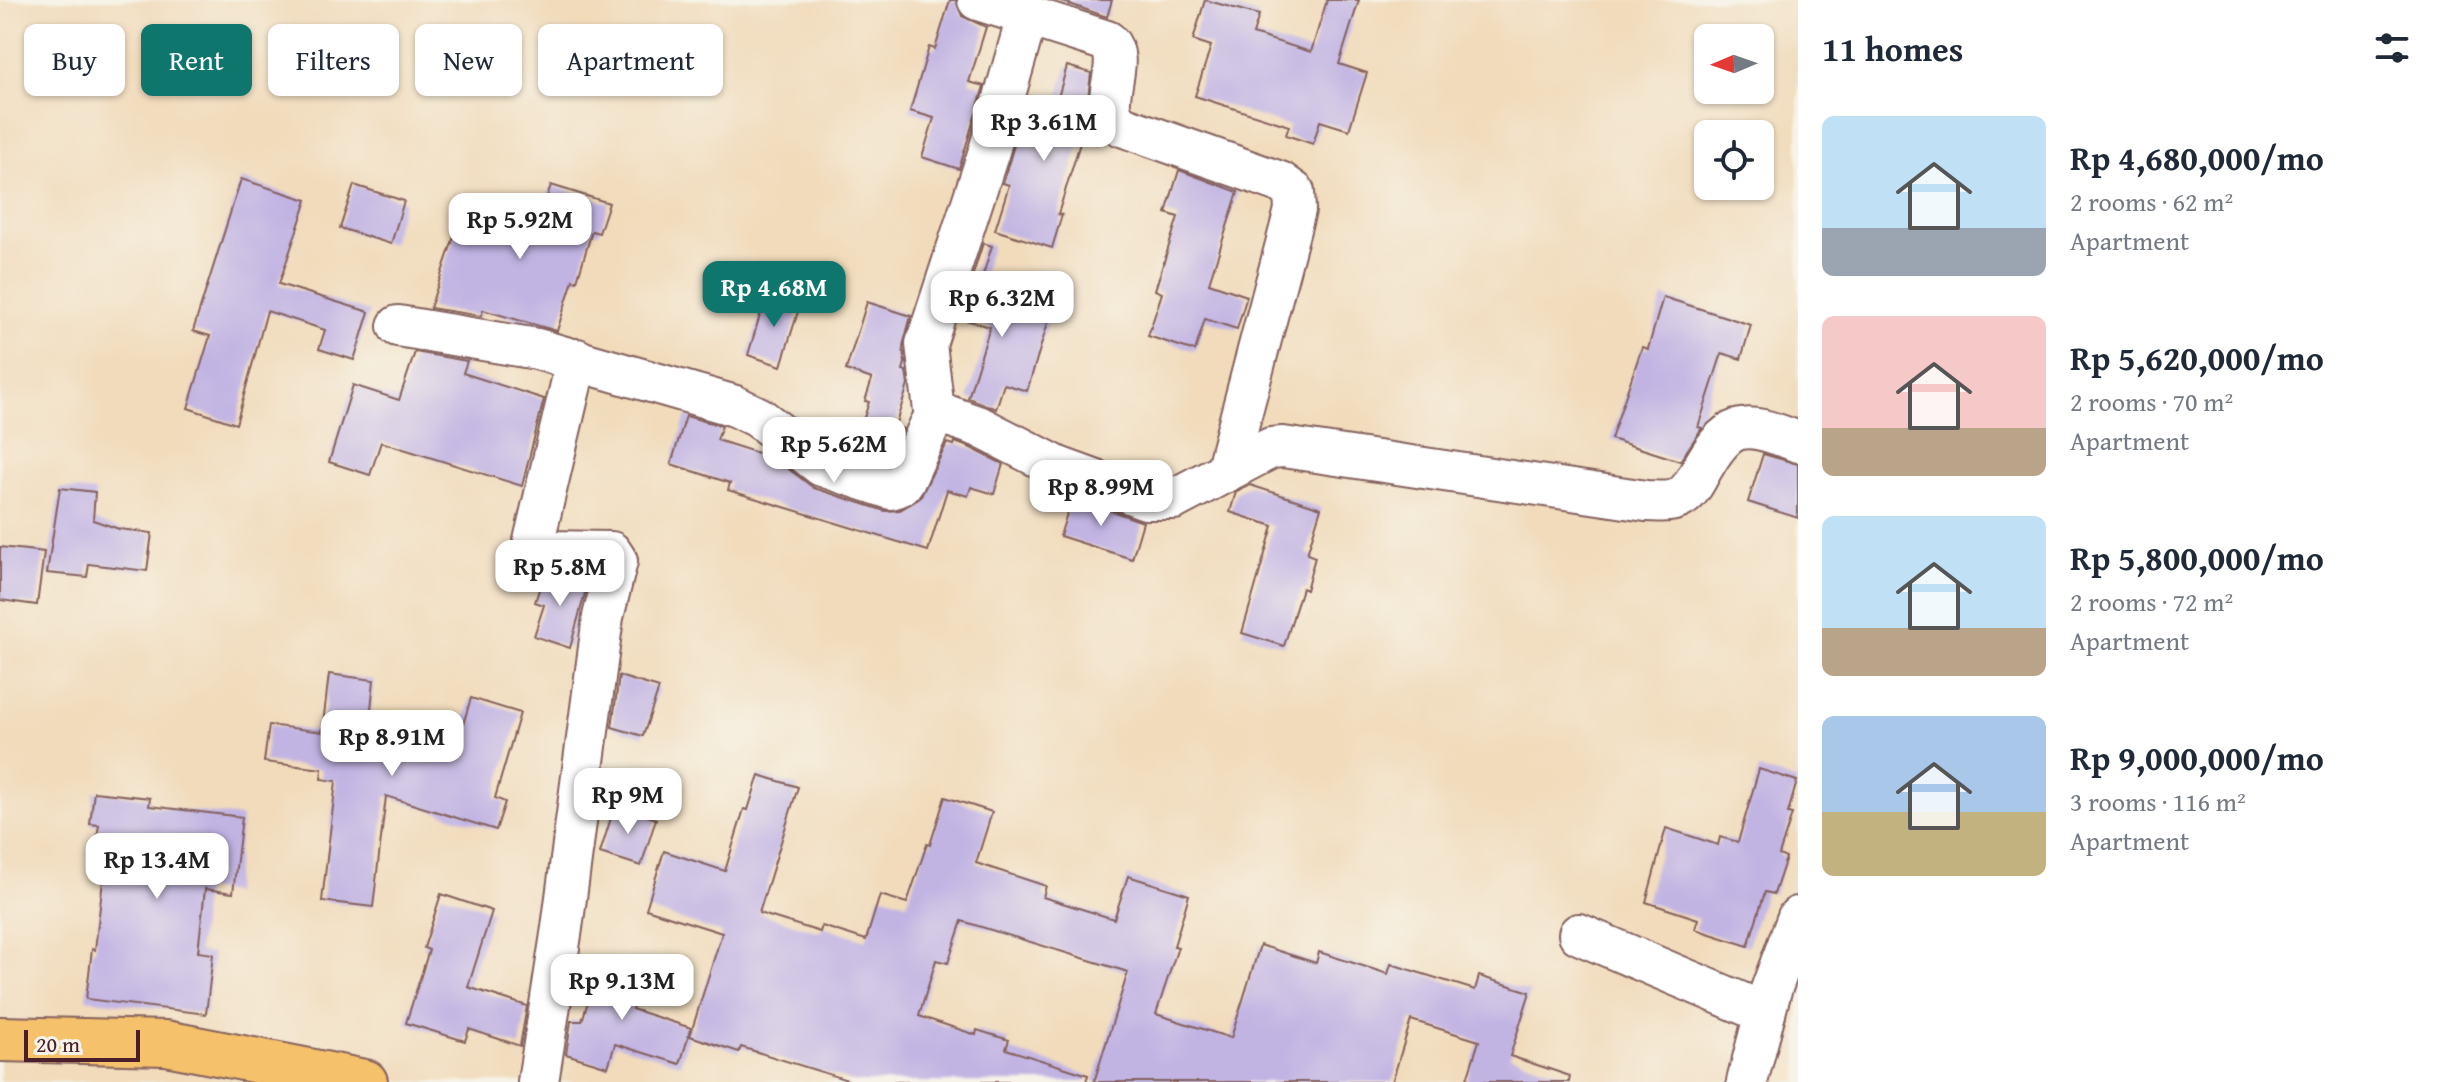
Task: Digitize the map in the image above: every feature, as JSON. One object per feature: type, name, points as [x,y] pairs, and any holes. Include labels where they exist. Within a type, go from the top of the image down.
[{"type":"main road","points":[[0,1039],[166,1043],[365,1082]]},
{"type":"street","points":[[978,0],[1028,14],[1111,44],[1114,62],[1110,114],[1122,126],[1280,182],[1294,192],[1295,210],[1226,472]]},
{"type":"street","points":[[935,419],[926,360],[927,340],[989,151],[1028,14]]},
{"type":"street","points":[[398,326],[537,349],[747,411],[822,466],[891,489],[901,485],[930,425],[935,419],[949,416],[980,427],[1058,467],[1146,499],[1174,499],[1271,448],[1293,447],[1646,501],[1674,500],[1690,491],[1706,461],[1728,432],[1746,427],[1798,442]]},
{"type":"street","points":[[538,1082],[562,928],[603,617],[617,561],[611,552],[540,550],[534,541],[577,359]]},
{"type":"street","points":[[1747,1082],[1778,969],[1798,917]]},
{"type":"street","points":[[1579,934],[1765,1013]]},
{"type":"building","points":[[950,0],[956,0],[962,16],[986,27],[969,82],[984,86],[959,169],[922,157],[934,118],[910,111],[929,47],[935,49]]},
{"type":"building","points":[[1058,0],[1112,0],[1107,17]]},
{"type":"building","points":[[1205,0],[1259,15],[1253,34],[1311,52],[1327,0],[1359,0],[1339,64],[1367,73],[1349,130],[1320,121],[1313,144],[1286,135],[1289,126],[1195,96],[1211,46],[1193,40]]},
{"type":"building","points":[[1067,66],[1091,73],[1087,106],[1075,141],[1080,143],[1058,214],[1062,215],[1052,248],[995,230],[1009,185],[1003,183],[1027,100],[1055,108]]},
{"type":"building","points":[[1179,170],[1238,192],[1209,283],[1247,296],[1237,329],[1205,319],[1195,351],[1148,336],[1162,293],[1155,290],[1178,217],[1166,213]]},
{"type":"building","points":[[241,179],[307,200],[279,284],[369,312],[354,360],[319,349],[325,330],[267,311],[236,424],[188,408],[210,336],[193,331]]},
{"type":"building","points":[[354,185],[404,201],[391,244],[340,228]]},
{"type":"building","points":[[551,185],[609,203],[599,233],[592,231],[557,331],[483,310],[481,316],[430,308],[464,207],[536,229]]},
{"type":"building","points":[[983,243],[992,246],[979,288],[1006,296],[1005,301],[1050,316],[1027,391],[1004,384],[996,409],[968,398],[990,327],[959,318]]},
{"type":"building","points":[[767,292],[801,302],[781,366],[748,355]]},
{"type":"building","points":[[1663,297],[1751,325],[1741,359],[1722,353],[1698,427],[1702,428],[1680,461],[1611,439],[1642,347],[1648,349]]},
{"type":"building","points":[[867,302],[911,316],[903,346],[903,370],[906,371],[908,385],[895,426],[903,429],[887,464],[853,452],[869,402],[865,401],[872,379],[846,370]]},
{"type":"building","points":[[415,352],[467,361],[463,373],[544,399],[522,486],[381,442],[370,475],[329,462],[353,385],[399,400]]},
{"type":"building","points":[[686,416],[722,426],[717,440],[774,458],[814,488],[885,511],[900,510],[920,498],[947,443],[954,445],[955,442],[971,448],[1003,464],[994,494],[971,487],[968,496],[947,490],[928,551],[728,490],[730,483],[671,464]]},
{"type":"building","points":[[1763,454],[1798,464],[1798,518],[1748,502]]},
{"type":"building","points":[[1250,485],[1321,508],[1307,554],[1315,557],[1284,646],[1242,633],[1273,526],[1230,512],[1236,492]]},
{"type":"building","points":[[60,488],[95,492],[93,520],[119,529],[152,533],[147,571],[89,564],[87,577],[47,573]]},
{"type":"building","points":[[1072,497],[1143,522],[1132,559],[1060,536]]},
{"type":"building","points":[[0,547],[44,552],[37,605],[0,600]]},
{"type":"building","points":[[544,574],[563,574],[588,582],[570,648],[534,636],[544,605],[535,602]]},
{"type":"building","points":[[329,674],[374,680],[368,738],[447,746],[450,735],[459,738],[471,698],[520,713],[495,798],[505,802],[496,830],[386,796],[373,907],[322,901],[336,781],[321,779],[322,769],[264,762],[269,725],[322,732]]},
{"type":"building","points":[[619,676],[659,688],[643,736],[612,727]]},
{"type":"building","points":[[1759,769],[1797,781],[1788,813],[1792,814],[1779,855],[1786,858],[1774,894],[1765,892],[1748,946],[1695,929],[1698,919],[1646,902],[1666,828],[1718,845],[1720,837],[1738,842]]},
{"type":"building","points":[[759,775],[798,787],[759,913],[820,932],[822,926],[866,940],[880,895],[907,903],[945,797],[992,812],[976,863],[1046,886],[1043,897],[1114,919],[1128,876],[1189,895],[1174,946],[1178,947],[1156,1014],[1231,1038],[1260,945],[1316,963],[1319,952],[1388,974],[1391,964],[1475,990],[1479,976],[1530,992],[1510,1056],[1570,1076],[1569,1082],[1466,1082],[1479,1041],[1411,1020],[1392,1082],[1094,1082],[1128,972],[962,921],[948,963],[936,960],[919,1016],[976,1035],[977,1030],[1009,1040],[1006,1049],[1088,1075],[1086,1082],[854,1082],[741,1047],[739,1052],[690,1036],[722,933],[646,909],[664,851],[725,871],[744,809],[748,810]]},
{"type":"building","points":[[94,792],[150,798],[149,806],[242,817],[233,893],[205,889],[198,952],[213,954],[206,1014],[86,999],[105,863],[93,862],[99,825],[90,824]]},
{"type":"building","points":[[615,805],[656,819],[641,866],[600,853]]},
{"type":"building","points":[[441,894],[492,911],[468,987],[527,1006],[520,1046],[469,1029],[465,1041],[406,1023],[429,950],[424,948]]},
{"type":"building","points":[[601,960],[643,974],[632,1009],[691,1028],[680,1064],[615,1044],[608,1067],[566,1054],[571,1021],[582,1021]]}]
